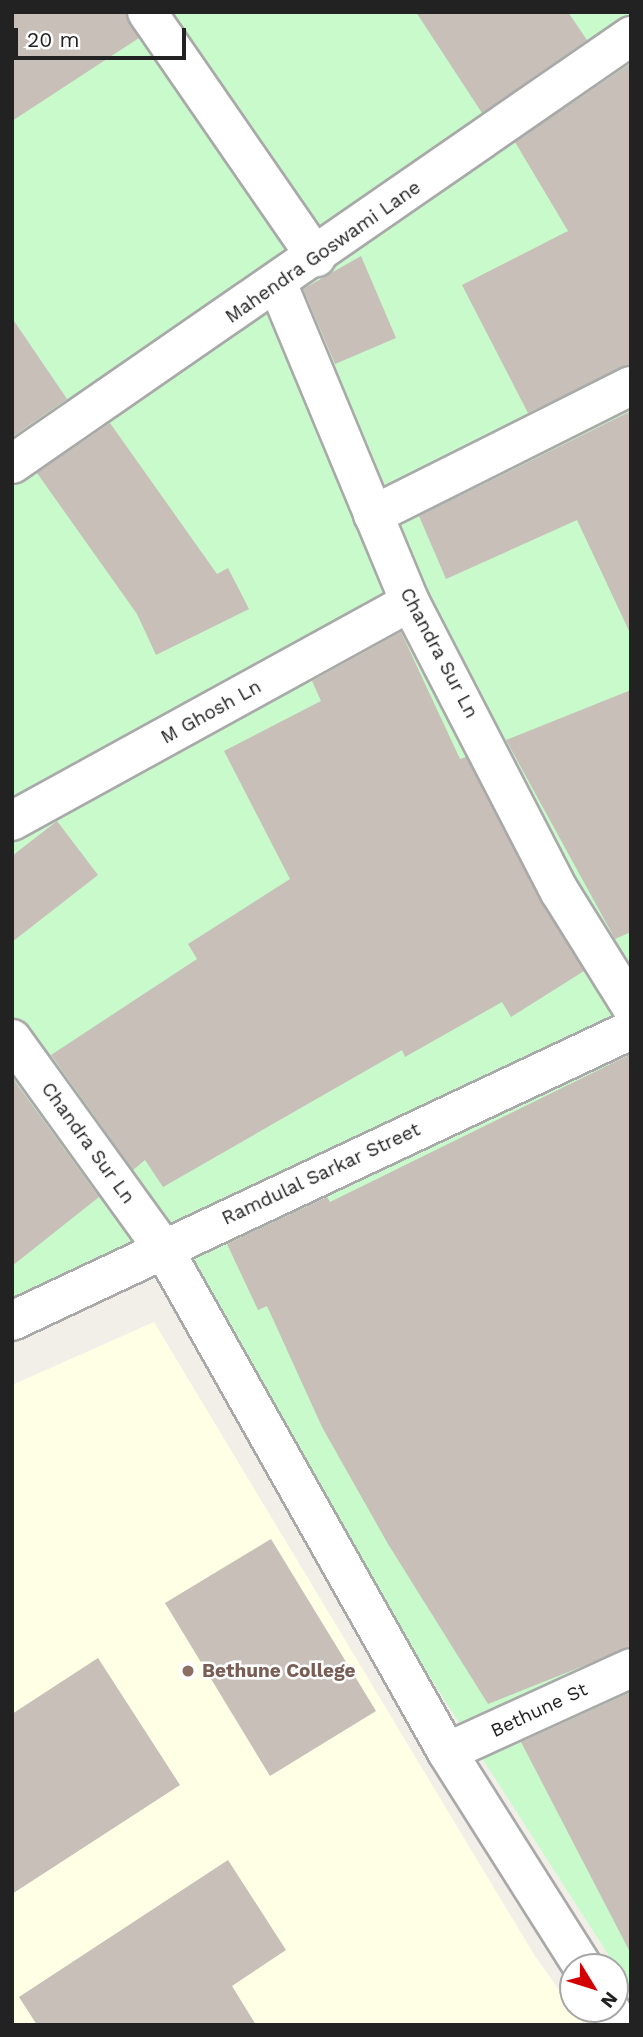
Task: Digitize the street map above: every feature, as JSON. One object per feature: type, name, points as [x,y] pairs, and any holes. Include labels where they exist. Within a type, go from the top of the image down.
[{"type":"street","points":[[147,12],[316,257]]},
{"type":"street","points":[[618,12],[631,28]]},
{"type":"street","name":"Mahendra Goswami Lane","points":[[12,464],[278,285],[631,36]]},
{"type":"street","name":"Chandra Sur Ln","points":[[278,285],[410,602],[560,892],[631,1006]]},
{"type":"street","points":[[373,515],[631,386]]},
{"type":"street","name":"M Ghosh Ln","points":[[12,821],[410,602]]},
{"type":"street","name":"Ramdulal Sarkar Street","points":[[12,1321],[631,1030]]},
{"type":"street","name":"Chandra Sur Ln","points":[[12,1039],[163,1248],[447,1752],[574,1953]]},
{"type":"street","name":"Bethune St","points":[[447,1752],[631,1668]]},
{"type":"shaded area","name":"Bethune College","points":[[154,1322],[535,1956],[559,1990],[559,2023],[584,2025],[12,2025],[12,1385]]},
{"type":"green space","points":[[12,12],[631,12],[631,1990],[629,1953],[607,1953],[151,1243],[12,1304]]},
{"type":"building","points":[[12,12],[125,12],[139,38],[12,121]]},
{"type":"building","points":[[416,12],[568,12],[587,40],[482,113]]},
{"type":"building","points":[[631,63],[631,364],[528,413],[462,285],[568,231],[515,142]]},
{"type":"building","points":[[361,256],[396,338],[335,364],[303,289]]},
{"type":"building","points":[[12,318],[67,399],[12,437]]},
{"type":"building","points":[[631,411],[631,635],[577,520],[446,579],[419,516]]},
{"type":"building","points":[[110,423],[217,574],[228,568],[249,609],[156,655],[137,614],[37,473]]},
{"type":"building","points":[[401,632],[460,759],[466,757],[584,971],[511,1017],[502,1002],[405,1057],[402,1050],[163,1187],[145,1160],[133,1170],[51,1055],[197,959],[188,944],[290,879],[224,751],[321,701],[312,681]]},
{"type":"building","points":[[631,690],[631,932],[615,939],[506,740]]},
{"type":"building","points":[[57,821],[98,875],[12,942],[12,856]]},
{"type":"building","points":[[631,1054],[631,1647],[488,1704],[388,1544],[322,1427],[267,1306],[258,1310],[227,1244],[327,1197],[330,1202]]},
{"type":"building","points":[[14,1080],[99,1197],[12,1266],[12,1081]]},
{"type":"building","points":[[271,1539],[376,1711],[270,1776],[165,1603]]},
{"type":"building","points":[[98,1658],[180,1785],[12,1894],[12,1714]]},
{"type":"building","points":[[631,1692],[631,1954],[521,1742]]},
{"type":"building","points":[[228,1860],[286,1950],[232,1986],[256,2025],[37,2025],[19,1997]]},
{"type":"place","name":"Bethune College","points":[[188,1671]]}]
